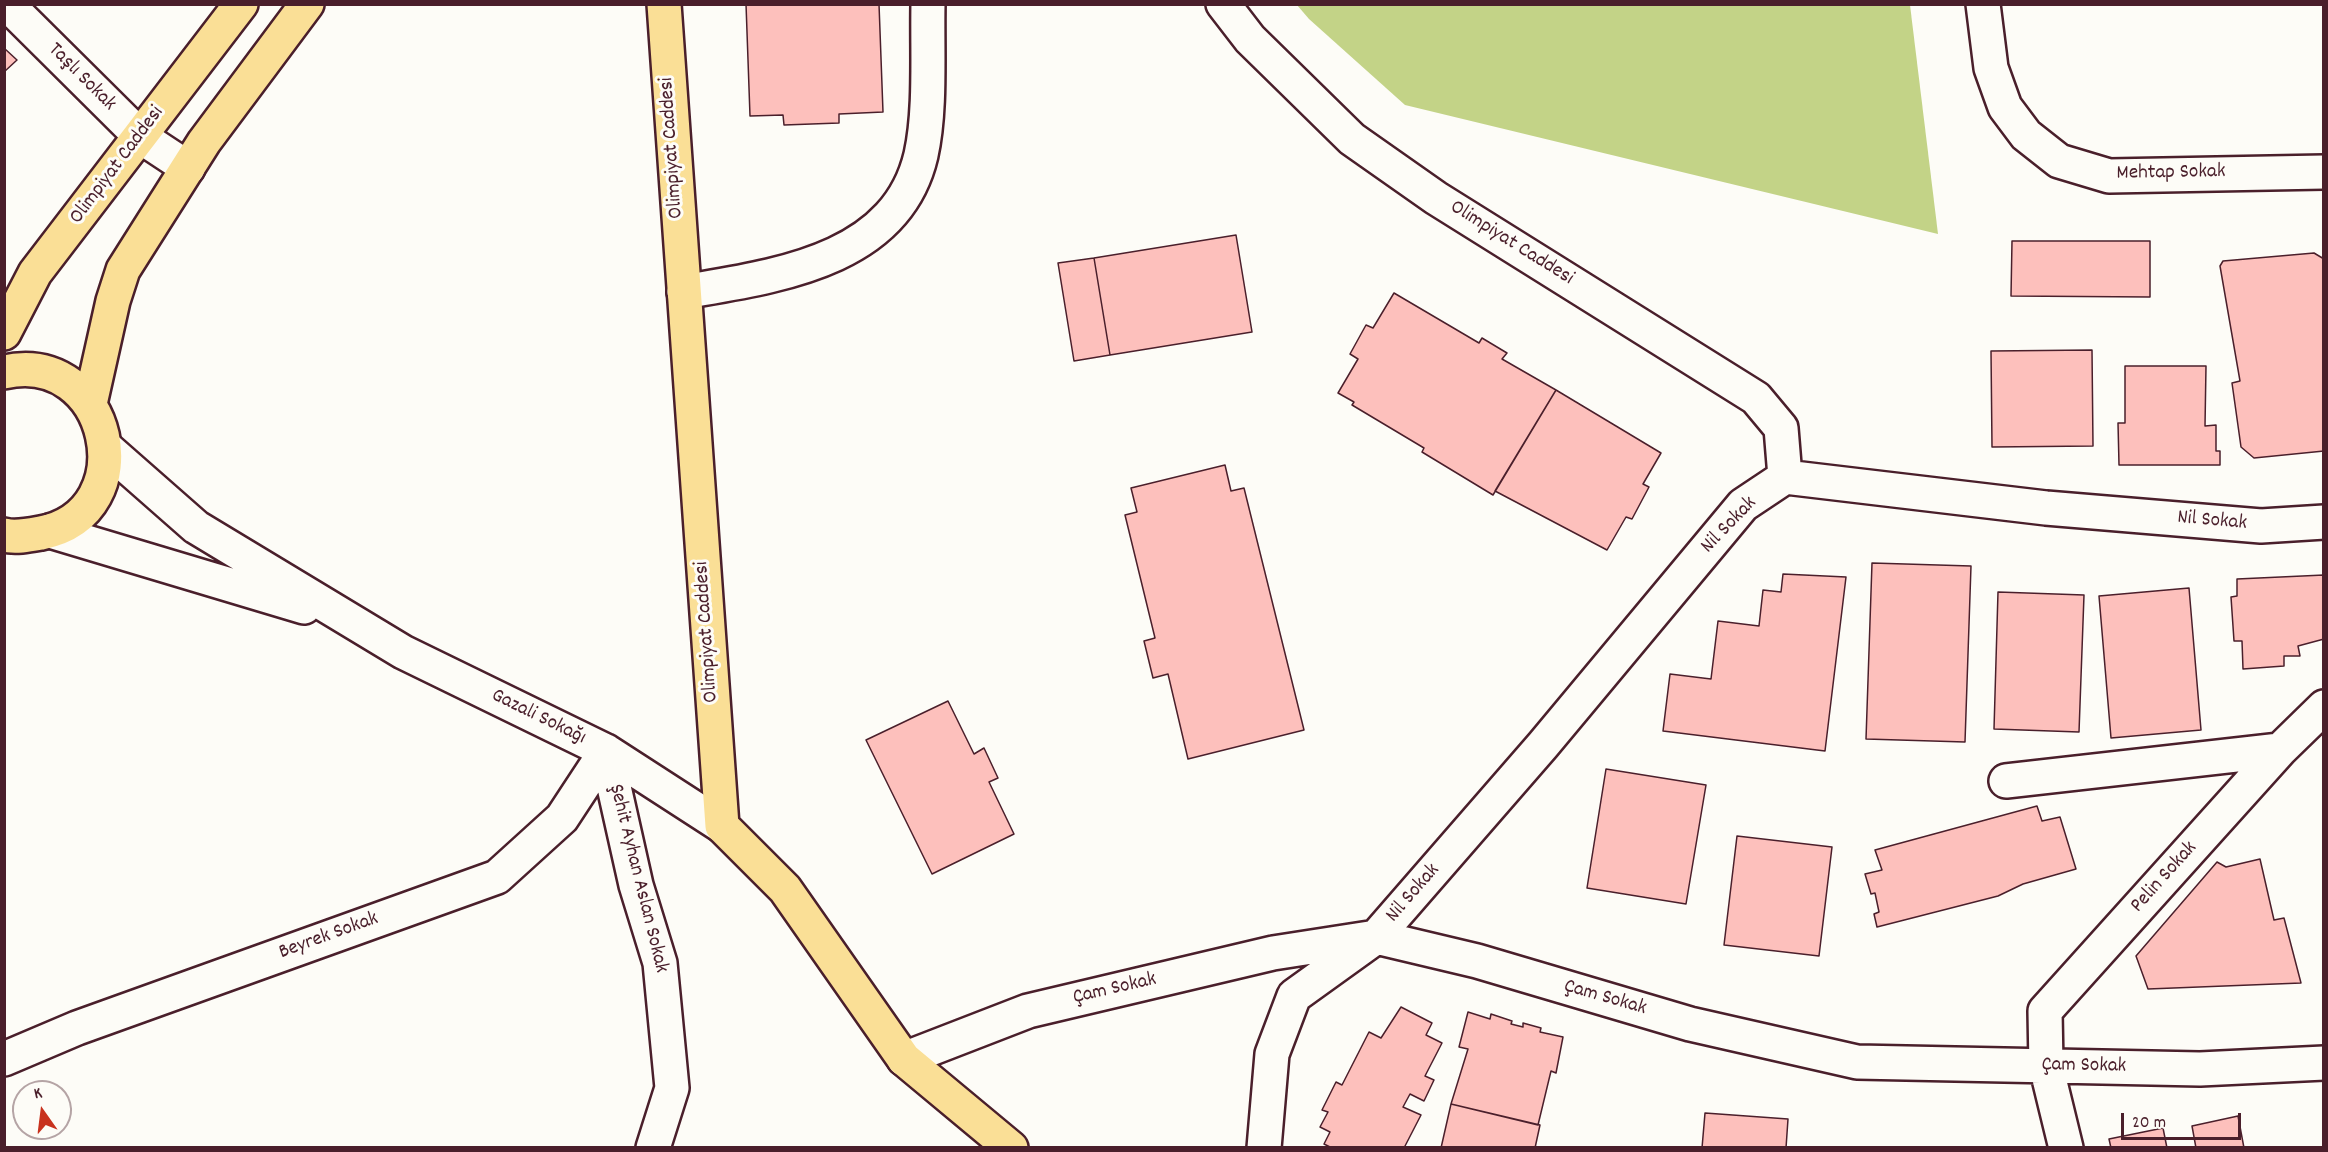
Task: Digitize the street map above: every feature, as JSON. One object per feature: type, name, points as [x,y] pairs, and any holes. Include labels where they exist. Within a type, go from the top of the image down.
[{"type":"main road","name":"Olimpiyat Caddesi","points":[[4,333],[35,273],[241,4]]},
{"type":"main road","points":[[90,404],[113,302],[123,270],[188,168],[307,4]]},
{"type":"main road","name":"Olimpiyat Caddesi","points":[[663,4],[722,826]]},
{"type":"main road","points":[[4,372],[18,369],[45,372],[70,384],[90,404],[103,429],[106,457],[100,484],[86,509],[64,526],[50,531],[6,536]]},
{"type":"main road","points":[[722,826],[785,889],[904,1059],[1011,1148]]},
{"type":"street","name":"Taşlı Sokak","points":[[7,4],[141,137],[188,168]]},
{"type":"street","points":[[684,292],[787,272],[824,260],[863,239],[901,205],[913,182],[921,154],[928,4]]},
{"type":"street","name":"Olimpiyat Caddesi","points":[[1223,4],[1250,39],[1352,139],[1436,198],[1756,398],[1780,428],[1785,477]]},
{"type":"street","name":"Mehtap Sokak","points":[[1983,4],[1991,68],[2005,107],[2026,135],[2060,161],[2109,176],[2324,172]]},
{"type":"street","points":[[105,447],[196,527],[349,621]]},
{"type":"street","name":"Nil Sokak","points":[[1264,1148],[1272,1054],[1294,996],[1376,937],[1543,745],[1743,505],[1785,477],[2046,508],[2261,526],[2324,522]]},
{"type":"street","points":[[50,531],[349,621]]},
{"type":"street","name":"Gazali Sokağı","points":[[349,621],[403,652],[606,751],[722,826]]},
{"type":"street","name":"Pelin Sokak","points":[[2066,1148],[2046,1066],[2045,1011],[2280,750],[2324,707]]},
{"type":"street","points":[[2006,781],[2280,750]]},
{"type":"street","name":"Beyrek Sokak","points":[[4,1059],[77,1028],[497,877],[562,818],[606,751]]},
{"type":"street","name":"Şehit Ayhan Aslan Sokak","points":[[606,751],[636,885],[660,963],[672,1088],[653,1148]]},
{"type":"street","name":"Çam Sokak","points":[[904,1059],[1028,1011],[1273,953],[1376,937],[1477,961],[1690,1024],[1857,1062],[2200,1069],[2324,1063]]},
{"type":"green space","points":[[1297,5],[1910,5],[1938,234],[1405,105],[1309,19]]},
{"type":"building","points":[[746,4],[879,4],[883,112],[839,114],[839,123],[784,125],[783,115],[750,116]]},
{"type":"building","points":[[4,48],[17,60],[4,72]]},
{"type":"building","points":[[1236,235],[1252,332],[1110,355],[1094,258]]},
{"type":"building","points":[[2012,241],[2150,241],[2150,297],[2011,296]]},
{"type":"building","points":[[2314,253],[2324,259],[2324,451],[2254,458],[2241,447],[2232,383],[2240,381],[2220,266],[2223,261]]},
{"type":"building","points":[[1094,258],[1110,355],[1074,361],[1058,263]]},
{"type":"building","points":[[1394,293],[1479,343],[1482,338],[1507,353],[1502,359],[1556,390],[1493,495],[1422,452],[1424,448],[1352,405],[1354,402],[1338,393],[1358,359],[1350,354],[1366,325],[1373,328]]},
{"type":"building","points":[[2092,350],[2093,446],[1992,447],[1991,351]]},
{"type":"building","points":[[2125,366],[2206,366],[2205,426],[2216,425],[2216,451],[2220,451],[2220,465],[2119,465],[2118,423],[2125,423]]},
{"type":"building","points":[[1556,390],[1661,453],[1643,484],[1649,487],[1632,519],[1626,517],[1607,550],[1495,491]]},
{"type":"building","points":[[1225,465],[1231,491],[1244,488],[1304,730],[1188,759],[1168,674],[1153,678],[1144,641],[1155,638],[1125,515],[1137,512],[1131,488]]},
{"type":"building","points":[[1872,563],[1971,566],[1965,742],[1866,739]]},
{"type":"building","points":[[1783,574],[1846,577],[1825,751],[1663,731],[1670,674],[1711,679],[1718,621],[1759,626],[1763,590],[1781,592]]},
{"type":"building","points":[[2324,575],[2324,639],[2298,646],[2300,656],[2284,656],[2284,666],[2243,669],[2242,641],[2234,641],[2231,597],[2237,596],[2237,579]]},
{"type":"building","points":[[2189,588],[2201,730],[2111,738],[2099,596]]},
{"type":"building","points":[[1998,592],[2084,595],[2079,732],[1994,729]]},
{"type":"building","points":[[948,701],[974,754],[984,748],[998,778],[989,782],[1014,834],[932,874],[866,740]]},
{"type":"building","points":[[1606,769],[1706,785],[1686,904],[1587,888]]},
{"type":"building","points":[[2037,806],[2042,821],[2060,817],[2076,869],[2023,884],[1998,896],[1877,927],[1874,914],[1879,912],[1875,893],[1871,894],[1865,874],[1882,870],[1875,850]]},
{"type":"building","points":[[1737,836],[1832,847],[1819,956],[1724,945]]},
{"type":"building","points":[[2260,859],[2274,920],[2284,918],[2301,983],[2148,989],[2136,956],[2217,862],[2226,867]]},
{"type":"building","points":[[1401,1007],[1432,1023],[1426,1035],[1442,1043],[1425,1076],[1434,1080],[1424,1101],[1410,1094],[1403,1107],[1421,1115],[1404,1148],[1332,1148],[1324,1144],[1330,1132],[1320,1127],[1328,1112],[1322,1110],[1336,1082],[1342,1085],[1369,1032],[1381,1038]]},
{"type":"building","points":[[1468,1012],[1490,1019],[1491,1014],[1512,1021],[1511,1024],[1523,1027],[1523,1023],[1541,1028],[1540,1032],[1563,1037],[1556,1073],[1551,1071],[1538,1125],[1451,1104],[1468,1049],[1459,1047]]},
{"type":"building","points":[[1451,1104],[1540,1125],[1535,1148],[1441,1148]]},
{"type":"building","points":[[1705,1113],[1788,1119],[1786,1148],[1702,1148]]},
{"type":"building","points":[[2238,1116],[2244,1148],[2196,1148],[2192,1126]]},
{"type":"building","points":[[2163,1128],[2167,1148],[2111,1148],[2109,1139]]}]
